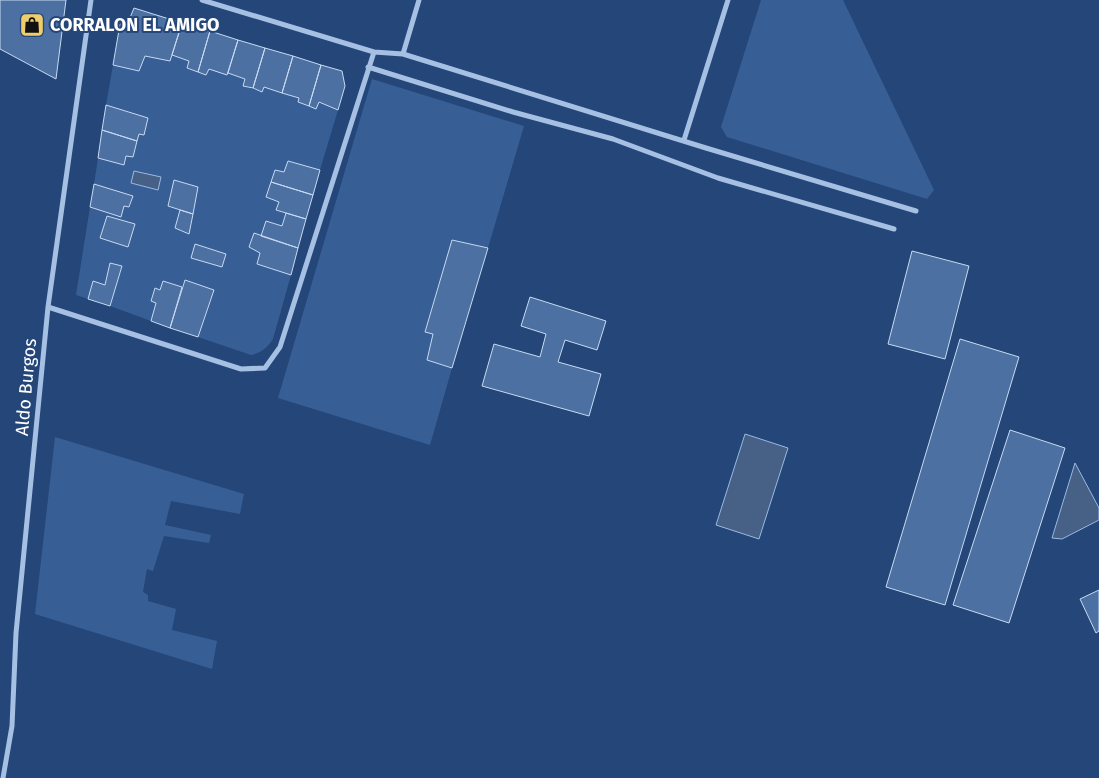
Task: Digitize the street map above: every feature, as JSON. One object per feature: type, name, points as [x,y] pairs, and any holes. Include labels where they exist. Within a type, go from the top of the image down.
[{"type":"street","name":"Aldo Burgos","points":[[3,778],[12,726],[16,633],[48,307],[91,0]]},
{"type":"street","points":[[202,0],[374,52],[403,54],[916,211]]},
{"type":"street","points":[[403,54],[419,0]]},
{"type":"street","points":[[684,140],[728,0]]},
{"type":"street","points":[[48,307],[241,369],[265,368],[280,347],[374,52]]},
{"type":"street","points":[[368,67],[513,112],[613,139],[718,178],[894,229]]},
{"type":"shaded area","points":[[761,0],[843,0],[934,190],[927,199],[727,137],[721,127]]},
{"type":"shaded area","points":[[172,55],[189,61],[187,68],[206,75],[209,69],[227,75],[228,73],[245,79],[244,86],[262,92],[264,87],[299,98],[298,102],[316,108],[319,102],[338,110],[320,170],[289,161],[284,172],[275,170],[266,197],[279,202],[276,210],[286,213],[282,226],[266,221],[261,236],[249,247],[260,253],[257,264],[291,275],[273,339],[264,350],[255,354],[251,355],[198,337],[214,290],[185,280],[182,287],[163,281],[160,290],[155,288],[151,300],[156,303],[151,321],[110,306],[122,267],[110,264],[105,285],[93,281],[88,299],[76,295],[90,207],[121,217],[124,206],[130,207],[133,196],[94,184],[98,158],[124,165],[126,156],[133,157],[139,134],[144,135],[148,118],[106,105],[113,65],[139,71],[145,56],[170,61]],"holes":[[[175,180],[198,187],[188,234],[175,228],[180,210],[168,206]],[[107,216],[134,224],[128,247],[100,238]],[[195,244],[226,254],[221,266],[191,258]]]},
{"type":"shaded area","points":[[372,79],[524,126],[488,248],[452,240],[425,331],[433,334],[427,360],[452,368],[430,445],[278,398]]},
{"type":"shaded area","points":[[134,171],[161,177],[158,190],[131,183]]},
{"type":"shaded area","points":[[745,434],[788,448],[759,539],[716,525]]},
{"type":"shaded area","points":[[55,437],[244,494],[240,514],[171,501],[165,525],[211,535],[209,543],[164,536],[153,571],[147,569],[143,592],[148,595],[148,601],[176,609],[172,630],[217,641],[212,669],[35,614]]},
{"type":"shaded area","points":[[1075,463],[1099,508],[1099,520],[1062,539],[1052,538]]},
{"type":"building","name":"CORRALON EL AMIGO","points":[[0,0],[66,0],[56,79],[0,49]]},
{"type":"building","points":[[134,8],[182,23],[170,61],[145,56],[139,71],[113,65],[120,24],[127,25]]},
{"type":"building","points":[[182,23],[210,31],[198,72],[187,68],[189,61],[172,55]]},
{"type":"building","points":[[210,31],[238,40],[227,75],[209,69],[206,75],[198,72]]},
{"type":"building","points":[[238,40],[265,48],[253,88],[243,86],[245,79],[228,73]]},
{"type":"building","points":[[265,48],[293,56],[282,93],[264,87],[262,92],[253,88]]},
{"type":"building","points":[[293,56],[321,65],[309,106],[298,102],[299,98],[282,93]]},
{"type":"building","points":[[321,65],[342,71],[345,86],[338,110],[319,102],[316,109],[309,106]]},
{"type":"building","points":[[106,105],[148,118],[144,135],[139,134],[137,141],[102,130]]},
{"type":"building","points":[[102,130],[137,141],[133,157],[126,156],[124,165],[98,158]]},
{"type":"building","points":[[288,161],[320,170],[313,195],[271,182],[275,170],[284,172]]},
{"type":"building","points":[[174,180],[198,187],[193,214],[168,206]]},
{"type":"building","points":[[271,182],[313,195],[306,219],[276,210],[279,202],[266,197]]},
{"type":"building","points":[[94,184],[133,196],[129,207],[124,206],[121,217],[90,207]]},
{"type":"building","points":[[180,210],[193,214],[189,234],[175,228]]},
{"type":"building","points":[[286,213],[306,219],[298,248],[261,236],[266,221],[282,226]]},
{"type":"building","points":[[107,216],[135,224],[128,247],[100,238]]},
{"type":"building","points":[[254,233],[298,248],[291,275],[257,264],[260,253],[249,247]]},
{"type":"building","points":[[452,240],[488,248],[452,368],[427,360],[433,334],[425,332]]},
{"type":"building","points":[[195,244],[226,254],[222,267],[191,258]]},
{"type":"building","points":[[912,251],[969,266],[945,359],[888,344]]},
{"type":"building","points":[[110,263],[122,266],[110,306],[88,299],[93,281],[105,285]]},
{"type":"building","points":[[185,280],[214,290],[198,337],[170,328]]},
{"type":"building","points":[[163,281],[182,287],[170,328],[151,321],[156,303],[151,301],[155,288],[160,290]]},
{"type":"building","points":[[530,297],[606,321],[597,350],[565,340],[558,362],[601,374],[589,416],[482,386],[494,344],[540,357],[546,334],[521,326]]},
{"type":"building","points":[[960,339],[1019,357],[945,605],[886,587]]},
{"type":"building","points":[[1010,430],[1065,448],[1009,623],[953,605]]},
{"type":"building","points":[[1099,590],[1099,631],[1096,633],[1080,599]]},
{"type":"place","name":"CORRALON EL AMIGO","points":[[32,25]]}]
